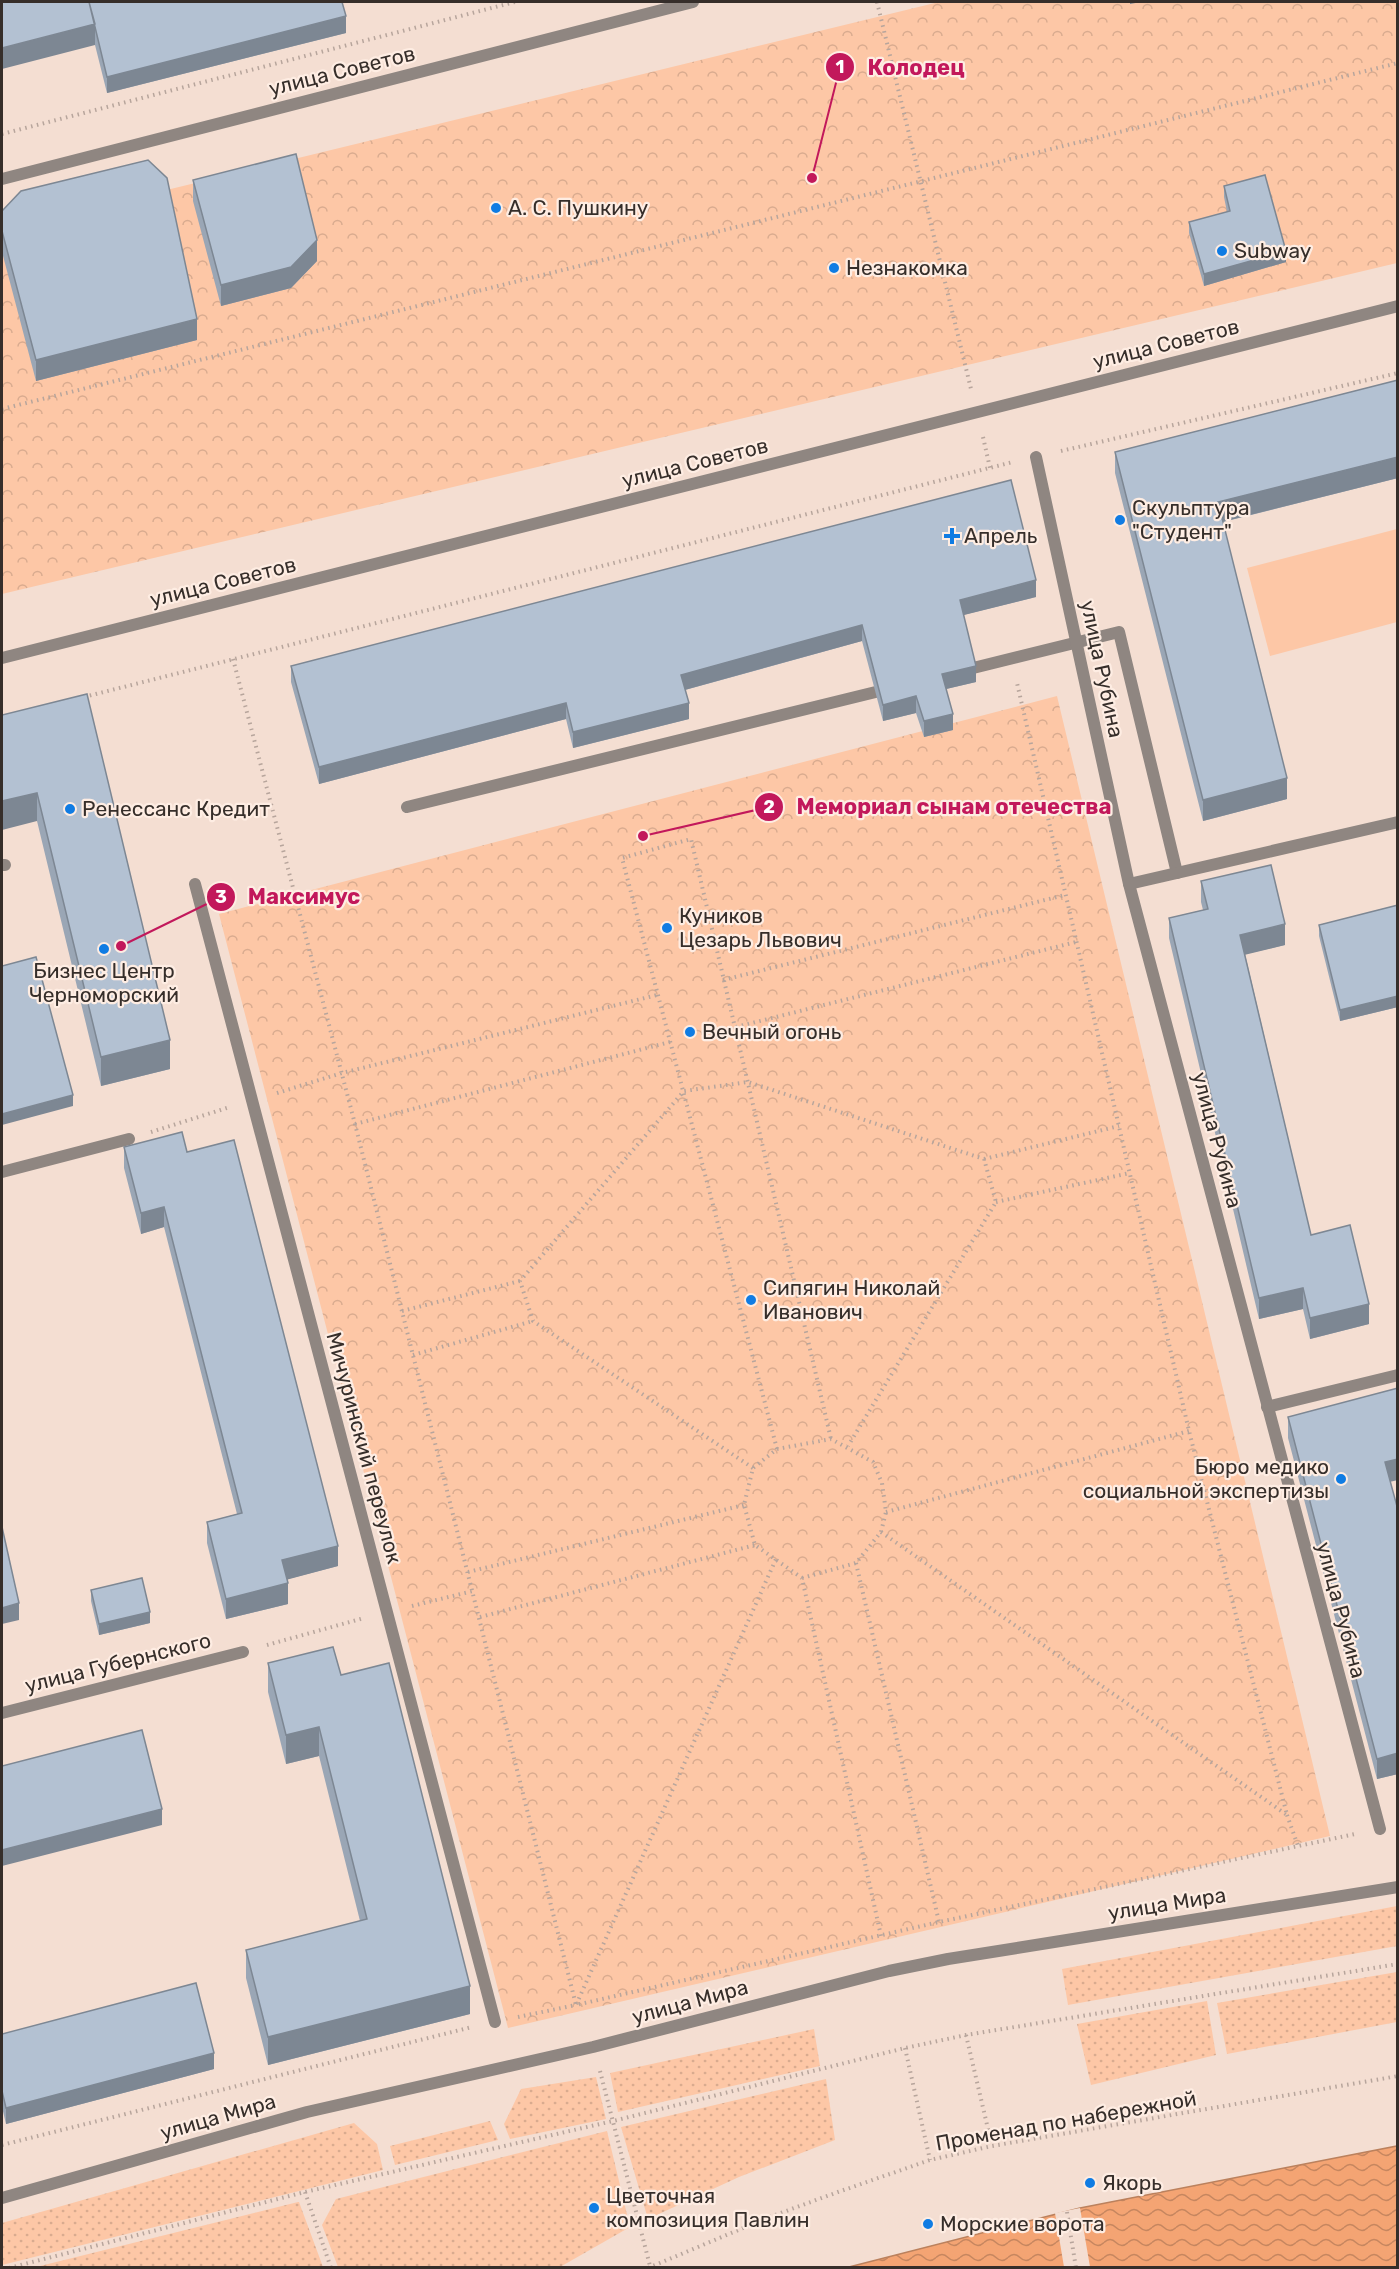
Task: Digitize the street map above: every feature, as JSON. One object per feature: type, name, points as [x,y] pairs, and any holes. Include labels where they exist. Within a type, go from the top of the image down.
[{"type":"street","name":"улица Советов","points":[[2,179],[693,2]]},
{"type":"street","name":"улица Советов","points":[[2,658],[1398,306]]},
{"type":"street","name":"улица Рубина","points":[[1036,457],[1129,884],[1380,1829]]},
{"type":"street","points":[[953,673],[1119,632],[1177,873]]},
{"type":"street","points":[[407,807],[907,684]]},
{"type":"street","points":[[1129,884],[1398,822]]},
{"type":"street","name":"Мичуринский переулок","points":[[195,884],[495,2022]]},
{"type":"street","points":[[2,1172],[129,1139]]},
{"type":"street","points":[[1267,1407],[1398,1375]]},
{"type":"street","name":"улица Губернского","points":[[2,1713],[243,1652]]},
{"type":"street","name":"улица Мира","points":[[2,2198],[307,2112],[593,2047],[889,1971],[948,1959],[1398,1887]]},
{"type":"path","points":[[2,134],[515,2]]},
{"type":"path","points":[[877,2],[990,468]]},
{"type":"path","points":[[2,409],[1398,63]]},
{"type":"path","points":[[83,697],[990,468],[1398,373]]},
{"type":"path","points":[[1011,658],[1189,1431],[1287,1815],[1298,1846]]},
{"type":"path","points":[[233,659],[355,1124],[576,2005]]},
{"type":"path","points":[[777,1449],[622,858],[691,838],[831,1439]]},
{"type":"path","points":[[723,980],[1065,895]]},
{"type":"path","points":[[736,1027],[1076,942]]},
{"type":"path","points":[[342,1073],[657,995]]},
{"type":"path","points":[[355,1124],[670,1042]]},
{"type":"path","points":[[402,1311],[520,1281],[684,1091],[748,1082],[984,1159],[1119,1126]]},
{"type":"path","points":[[984,1159],[996,1202]]},
{"type":"path","points":[[848,1446],[996,1202],[1130,1173]]},
{"type":"path","points":[[520,1281],[533,1321],[753,1468]]},
{"type":"path","points":[[413,1355],[533,1321]]},
{"type":"path","points":[[886,1512],[1189,1431]]},
{"type":"path","points":[[802,1578],[856,1563],[881,1532],[886,1512],[882,1483],[873,1462],[848,1446],[831,1439],[777,1449],[753,1468],[744,1505],[755,1545],[802,1578],[881,1936]]},
{"type":"path","points":[[468,1572],[744,1505]]},
{"type":"path","points":[[881,1532],[1287,1815]]},
{"type":"path","points":[[480,1617],[755,1545]]},
{"type":"path","points":[[576,2005],[776,1559]]},
{"type":"path","points":[[856,1563],[939,1922]]},
{"type":"path","points":[[243,1652],[473,1591]]},
{"type":"path","points":[[2,2145],[495,2022],[939,1922],[1380,1829]]},
{"type":"path","points":[[9,2268],[305,2192],[613,2121],[905,2048],[966,2035],[1398,1964]]},
{"type":"path","points":[[966,2035],[992,2146]]},
{"type":"path","points":[[593,2047],[649,2267]]},
{"type":"path","points":[[905,2048],[930,2160]]},
{"type":"path","name":"Променад по набережной","points":[[649,2267],[767,2218],[930,2160],[992,2146],[1398,2076]]},
{"type":"path","points":[[305,2192],[331,2268]]},
{"type":"path","points":[[1067,2212],[1076,2268]]},
{"type":"green space","points":[[939,2],[1397,2],[1397,263],[2,594],[2,230]]},
{"type":"green space","points":[[1397,529],[1397,622],[1270,656],[1247,568]]},
{"type":"green space","points":[[1057,696],[1330,1836],[508,2028],[219,914]]},
{"type":"green space","points":[[1397,1906],[1397,1946],[1068,2005],[1062,1969]]},
{"type":"green space","points":[[1397,1972],[1397,2022],[1227,2054],[1217,2003]]},
{"type":"green space","points":[[1207,2001],[1216,2055],[1091,2085],[1077,2024]]},
{"type":"green space","points":[[814,2029],[820,2066],[618,2112],[610,2073]]},
{"type":"green space","points":[[596,2077],[606,2119],[510,2139],[504,2124],[521,2089]]},
{"type":"green space","points":[[826,2079],[835,2140],[739,2177],[648,2219],[621,2127]]},
{"type":"green space","points":[[490,2121],[498,2140],[395,2165],[390,2146]]},
{"type":"green space","points":[[354,2123],[377,2144],[383,2170],[2,2265],[2,2223]]},
{"type":"green space","points":[[607,2131],[630,2227],[560,2267],[338,2267],[322,2225],[336,2199]]},
{"type":"green space","points":[[298,2202],[323,2267],[36,2267]]},
{"type":"water","points":[[1397,2146],[1397,2267],[845,2268],[1080,2208]]},
{"type":"pier","points":[[1080,2208],[1090,2267],[1064,2267],[1055,2213]]},
{"type":"building","points":[[2,2],[89,2],[95,24],[2,48]]},
{"type":"building","points":[[89,2],[342,2],[346,16],[107,77]]},
{"type":"building","points":[[296,154],[317,240],[291,267],[221,285],[193,180]]},
{"type":"building","points":[[148,160],[167,178],[197,319],[36,360],[2,231],[2,211],[21,191]]},
{"type":"building","points":[[1265,175],[1286,251],[1204,274],[1189,222],[1230,211],[1224,186]]},
{"type":"building","points":[[1398,380],[1398,457],[1218,502],[1287,778],[1203,800],[1115,452]]},
{"type":"building","points":[[1011,480],[1036,580],[960,600],[976,666],[942,674],[953,714],[924,721],[916,696],[883,705],[862,625],[681,675],[689,703],[573,732],[566,703],[319,767],[291,666]]},
{"type":"building","name":"Бизнес Центр Черноморский","points":[[87,694],[170,1040],[101,1057],[37,793],[2,801],[2,715]]},
{"type":"building","points":[[1271,865],[1285,924],[1240,935],[1311,1235],[1350,1225],[1369,1304],[1310,1318],[1303,1288],[1259,1298],[1169,918],[1208,909],[1201,881]]},
{"type":"building","points":[[1398,905],[1398,996],[1340,1010],[1319,925]]},
{"type":"building","points":[[36,957],[73,1095],[2,1114],[2,966]]},
{"type":"building","points":[[182,1132],[187,1152],[234,1140],[338,1546],[282,1560],[288,1583],[226,1599],[207,1522],[242,1513],[164,1207],[141,1213],[124,1147]]},
{"type":"building","points":[[1398,1388],[1398,1459],[1385,1462],[1398,1510],[1398,1753],[1377,1759],[1288,1417]]},
{"type":"building","points":[[2,1527],[19,1603],[2,1608]]},
{"type":"building","points":[[142,1578],[150,1612],[99,1624],[91,1590]]},
{"type":"building","points":[[333,1647],[341,1675],[389,1663],[470,1986],[268,2037],[246,1950],[367,1919],[319,1727],[286,1735],[268,1663]]},
{"type":"building","points":[[142,1730],[162,1809],[2,1850],[2,1766]]},
{"type":"building","points":[[196,1983],[214,2053],[6,2108],[2,2091],[2,2034]]},
{"type":"place","name":"Колодец","points":[[812,178]]},
{"type":"place","name":"А. С. Пушкину","points":[[496,208]]},
{"type":"place","name":"Subway","points":[[1222,251]]},
{"type":"place","name":"Незнакомка","points":[[834,268]]},
{"type":"place","name":"Скульптура \"Студент\"","points":[[1120,520]]},
{"type":"place","name":"Апрель","points":[[952,536]]},
{"type":"place","name":"Ренессанс Кредит","points":[[70,809]]},
{"type":"place","name":"Мемориал сынам отечества","points":[[643,836]]},
{"type":"place","name":"Куников Цезарь Львович","points":[[667,928]]},
{"type":"place","name":"Максимус","points":[[121,946]]},
{"type":"place","name":"Бизнес Центр Черноморский","points":[[104,949]]},
{"type":"place","name":"Вечный огонь","points":[[690,1032]]},
{"type":"place","name":"Сипягин Николай Иванович","points":[[751,1300]]},
{"type":"place","name":"Бюро медико социальной экспертизы","points":[[1341,1479]]},
{"type":"place","name":"Якорь","points":[[1090,2183]]},
{"type":"place","name":"Цветочная композиция Павлин","points":[[594,2208]]},
{"type":"place","name":"Морские ворота","points":[[928,2224]]}]
